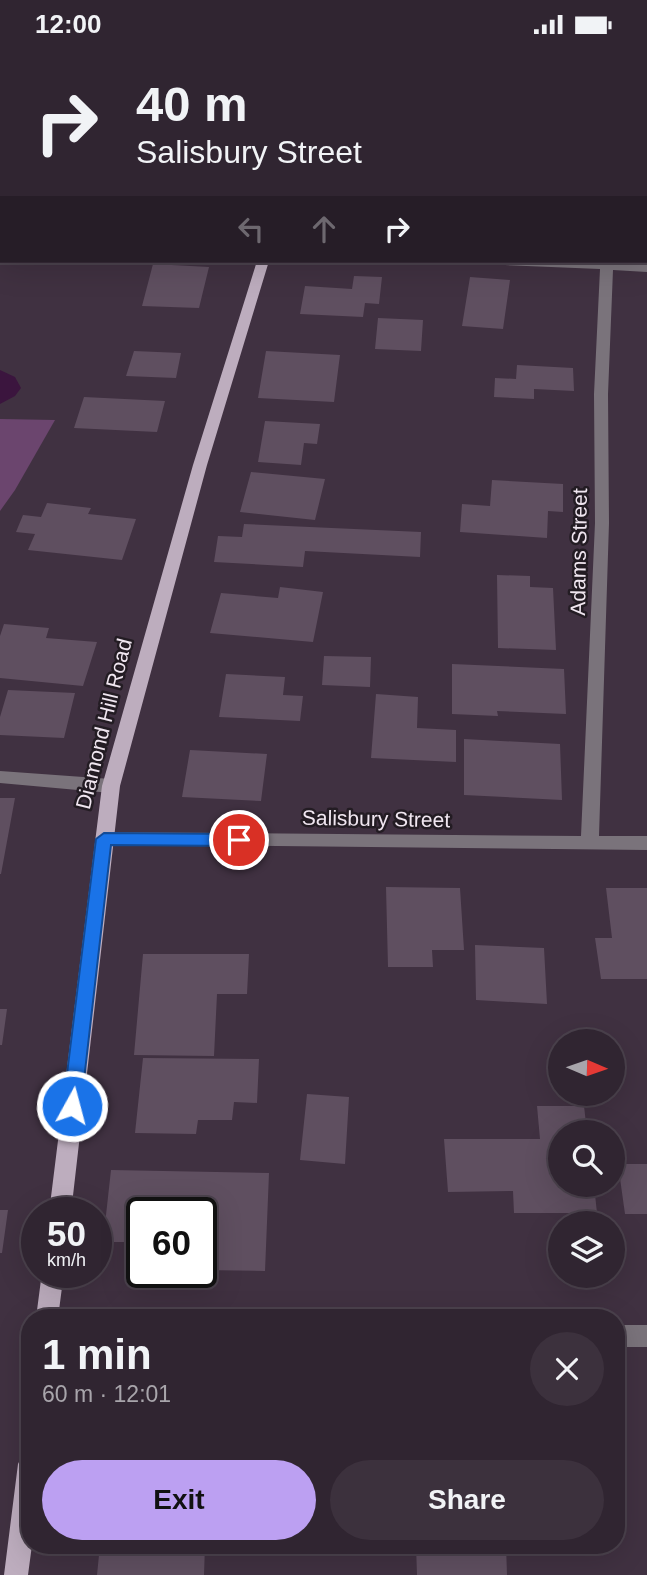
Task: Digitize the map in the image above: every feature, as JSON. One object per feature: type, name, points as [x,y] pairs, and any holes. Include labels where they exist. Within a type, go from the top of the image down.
[{"type":"main road","name":"Diamond Hill Road","points":[[62,1197],[111,786],[200,465],[262,263]]},
{"type":"main road","points":[[48,1309],[51,1288]]},
{"type":"main road","points":[[16,1575],[21,1535]]},
{"type":"street","points":[[607,263],[647,268]]},
{"type":"street","name":"Adams Street","points":[[590,844],[602,523],[601,394],[607,263]]},
{"type":"street","points":[[0,777],[111,786]]},
{"type":"street","name":"Salisbury Street","points":[[104,839],[647,843]]},
{"type":"street","points":[[625,1336],[647,1336]]},
{"type":"shaded area","points":[[0,370],[15,377],[21,388],[15,396],[0,404]]},
{"type":"shaded area","points":[[0,419],[55,420],[0,511]]},
{"type":"building","points":[[153,264],[209,267],[199,308],[142,306]]},
{"type":"building","points":[[354,276],[382,277],[379,304],[365,303],[363,317],[300,314],[305,286],[352,289]]},
{"type":"building","points":[[470,277],[510,280],[503,329],[462,326]]},
{"type":"building","points":[[378,318],[423,320],[421,351],[375,349]]},
{"type":"building","points":[[134,351],[181,353],[176,378],[126,376]]},
{"type":"building","points":[[266,351],[340,355],[334,402],[258,398]]},
{"type":"building","points":[[517,365],[573,368],[574,391],[534,389],[534,399],[494,397],[495,378],[516,379]]},
{"type":"building","points":[[84,397],[165,401],[157,432],[74,428]]},
{"type":"building","points":[[265,421],[320,424],[317,444],[304,443],[301,465],[258,462]]},
{"type":"building","points":[[251,472],[325,479],[315,520],[240,512]]},
{"type":"building","points":[[492,480],[563,484],[563,512],[548,511],[547,538],[460,532],[462,504],[490,506]]},
{"type":"building","points":[[47,503],[91,508],[88,514],[136,519],[122,560],[28,550],[35,534],[16,532],[23,515],[41,517]]},
{"type":"building","points":[[244,524],[421,532],[420,557],[305,551],[303,567],[214,562],[218,536],[242,537]]},
{"type":"building","points":[[497,575],[530,576],[530,587],[553,588],[556,650],[498,648]]},
{"type":"building","points":[[280,587],[323,592],[313,642],[210,633],[221,593],[278,598]]},
{"type":"building","points":[[4,624],[49,628],[46,638],[97,642],[83,686],[0,678],[0,636]]},
{"type":"building","points":[[324,656],[371,657],[370,687],[322,685]]},
{"type":"building","points":[[452,664],[564,669],[566,714],[497,711],[498,716],[452,714]]},
{"type":"building","points":[[226,674],[285,677],[283,695],[303,696],[300,721],[219,717]]},
{"type":"building","points":[[8,690],[75,693],[64,738],[0,735],[0,717]]},
{"type":"building","points":[[376,694],[418,697],[417,728],[456,730],[456,762],[371,758]]},
{"type":"building","points":[[464,739],[560,744],[562,800],[464,795]]},
{"type":"building","points":[[190,750],[267,754],[261,801],[182,797]]},
{"type":"building","points":[[0,798],[15,798],[1,874],[0,874]]},
{"type":"building","points":[[386,887],[460,888],[464,950],[432,950],[433,967],[388,967]]},
{"type":"building","points":[[606,888],[647,888],[647,979],[601,979],[595,938],[612,938]]},
{"type":"building","points":[[475,945],[544,948],[547,1004],[476,1000]]},
{"type":"building","points":[[143,954],[249,954],[247,994],[217,994],[214,1056],[134,1055]]},
{"type":"building","points":[[0,1009],[7,1009],[2,1045],[0,1045]]},
{"type":"building","points":[[143,1058],[259,1059],[257,1103],[234,1102],[232,1120],[198,1120],[196,1134],[135,1133]]},
{"type":"building","points":[[307,1094],[349,1097],[345,1164],[300,1160]]},
{"type":"building","points":[[537,1106],[584,1106],[586,1120],[548,1120],[548,1197],[595,1197],[597,1211],[514,1213],[513,1191],[448,1192],[444,1139],[540,1139]]},
{"type":"building","points":[[625,1164],[647,1164],[647,1214],[625,1214]]},
{"type":"building","points":[[111,1170],[269,1173],[265,1271],[217,1270],[217,1197],[126,1197],[126,1242],[112,1242],[112,1197],[108,1197]]},
{"type":"building","points":[[0,1210],[8,1210],[2,1253],[0,1253]]},
{"type":"building","points":[[99,1554],[205,1554],[204,1575],[97,1575]]},
{"type":"building","points":[[416,1554],[506,1554],[507,1575],[417,1575]]},
{"type":"route","points":[[72,1106],[104,839],[239,840]]}]
